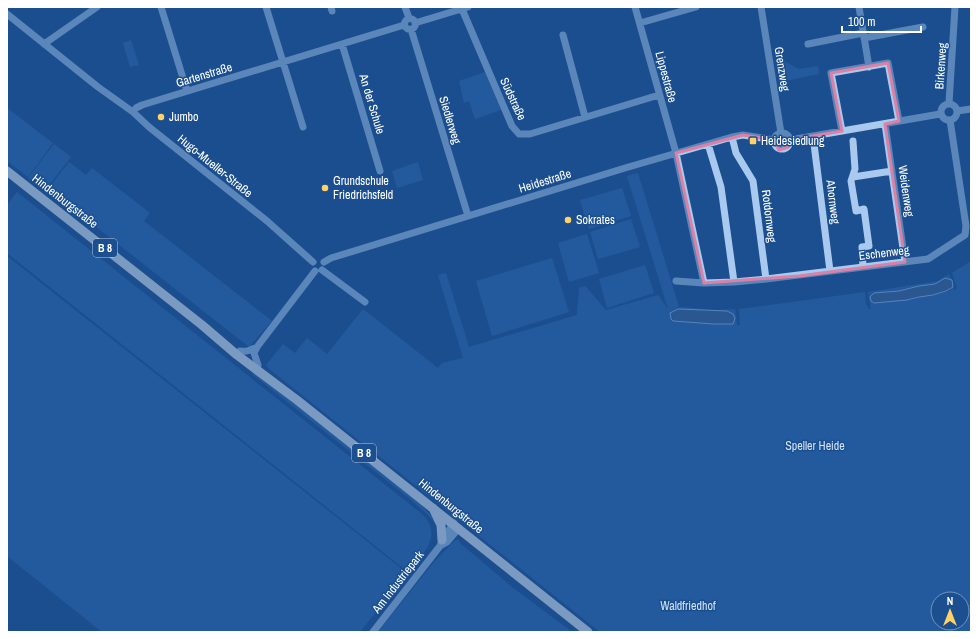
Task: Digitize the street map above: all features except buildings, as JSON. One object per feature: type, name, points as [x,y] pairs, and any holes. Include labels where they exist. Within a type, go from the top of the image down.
[{"type":"main road","name":"Hindenburgstraße","points":[[7,171],[249,364],[432,506],[588,632]]},
{"type":"main road","name":"Hindenburgstraße","points":[[202,325],[258,365],[297,400]]},
{"type":"main road","points":[[432,506],[441,525],[441,543]]},
{"type":"street","points":[[44,44],[97,7]]},
{"type":"street","points":[[161,7],[187,91]]},
{"type":"street","points":[[266,7],[303,127]]},
{"type":"street","points":[[405,7],[409,18],[412,18],[416,22]]},
{"type":"street","name":"Lippestraße","points":[[635,7],[676,153]]},
{"type":"street","points":[[640,23],[696,7]]},
{"type":"street","name":"Grenzweg","points":[[761,7],[781,133]]},
{"type":"street","points":[[858,7],[869,66]]},
{"type":"street","name":"Birkenweg","points":[[949,103],[955,7]]},
{"type":"street","points":[[416,22],[465,8]]},
{"type":"street","name":"Südstraße","points":[[465,8],[512,126],[519,134],[530,134],[659,95]]},
{"type":"street","name":"Hugo-Mueller-Straße","points":[[7,14],[133,112],[149,127],[267,221],[313,262]]},
{"type":"street","points":[[409,18],[406,19],[404,25],[406,28],[414,28],[416,22]]},
{"type":"street","name":"Gartenstraße","points":[[133,112],[136,108],[142,105],[404,25]]},
{"type":"street","points":[[808,44],[923,27]]},
{"type":"street","name":"Siedlerweg","points":[[411,29],[468,216]]},
{"type":"street","points":[[563,35],[585,117]]},
{"type":"street","name":"An der Schule","points":[[342,44],[380,171]]},
{"type":"street","points":[[842,131],[831,73],[869,66],[888,63],[899,121]]},
{"type":"street","points":[[949,103],[956,107],[957,111],[954,118],[950,120],[945,119],[940,114],[942,106],[949,103]]},
{"type":"street","points":[[957,111],[971,109]]},
{"type":"street","name":"Heidestraße","points":[[313,262],[318,259],[324,262],[331,258],[468,216],[732,137],[743,136],[774,140],[776,147],[780,150],[788,147],[790,140],[940,114]]},
{"type":"street","name":"Eschenweg","points":[[766,279],[799,276],[928,258],[965,235],[966,226],[950,120]]},
{"type":"street","name":"Weidenweg","points":[[884,124],[905,262]]},
{"type":"street","points":[[774,140],[776,136],[781,133],[788,136],[790,140]]},
{"type":"street","name":"Ahornweg","points":[[813,136],[830,271]]},
{"type":"street","name":"Rotdornweg","points":[[732,137],[736,153],[753,181],[766,279]]},
{"type":"street","points":[[853,141],[856,169],[852,181],[856,210],[864,209],[869,246],[862,248],[863,267]]},
{"type":"street","points":[[708,144],[721,187],[734,282]]},
{"type":"street","points":[[676,153],[704,283]]},
{"type":"street","points":[[853,177],[892,171]]},
{"type":"street","points":[[313,262],[312,266],[364,302]]},
{"type":"street","points":[[258,365],[254,353],[257,347],[319,270],[325,265],[324,262]]},
{"type":"street","points":[[676,280],[704,283],[766,279]]},
{"type":"street","points":[[240,351],[245,352],[257,347]]},
{"type":"street","name":"Am Industriepark","points":[[373,632],[441,543],[456,526]]},
{"type":"highlighted area","points":[[888,63],[899,121],[885,124],[905,262],[799,276],[704,283],[676,153],[743,135],[774,140],[779,150],[788,147],[790,140],[842,131],[831,73]]},
{"type":"green space","points":[[131,40],[139,65],[130,67],[123,43]]},
{"type":"green space","points":[[778,58],[799,69],[818,66],[819,74],[780,82]]},
{"type":"green space","points":[[485,72],[501,110],[475,119],[469,101],[464,103],[459,81]]},
{"type":"green space","points":[[7,108],[53,143],[28,177],[7,161]]},
{"type":"green space","points":[[54,144],[71,157],[45,190],[28,178]]},
{"type":"green space","points":[[69,162],[86,175],[92,168],[150,213],[144,221],[272,321],[249,347],[48,189]]},
{"type":"green space","points":[[418,162],[423,180],[397,188],[392,171]]},
{"type":"green space","name":"Speller Heide","points":[[638,173],[679,307],[671,310],[682,307],[715,310],[735,309],[737,325],[740,325],[739,309],[865,292],[866,304],[869,309],[871,309],[868,292],[938,281],[949,274],[952,280],[947,278],[935,284],[899,291],[874,293],[870,297],[911,300],[951,290],[953,283],[954,291],[957,288],[952,273],[971,261],[971,632],[600,632],[266,365],[283,344],[295,353],[307,338],[327,354],[363,309],[438,368],[442,363],[463,358],[438,275],[446,273],[469,347],[577,315],[579,288],[585,286],[606,310],[658,295],[668,309],[627,176]],"holes":[[[686,309],[709,311],[733,324],[673,321]]]},
{"type":"green space","points":[[622,188],[631,216],[589,229],[580,200]]},
{"type":"green space","points":[[17,192],[422,514],[428,522],[431,530],[431,537],[425,551],[408,572],[7,253],[7,205]]},
{"type":"green space","points":[[631,219],[640,247],[598,259],[590,232]]},
{"type":"green space","points":[[587,234],[599,273],[569,282],[558,243]]},
{"type":"green space","points":[[7,256],[407,573],[360,632],[102,632],[7,556]]},
{"type":"green space","points":[[552,258],[569,312],[492,336],[476,281]]},
{"type":"green space","points":[[645,265],[654,293],[607,308],[599,279]]},
{"type":"green space","points":[[255,371],[421,504],[436,524],[410,499],[252,374]]},
{"type":"green space","points":[[458,539],[461,544],[512,587],[572,632],[378,632],[434,562],[454,541]]},
{"type":"shaded area","points":[[945,278],[952,280],[953,287],[946,291],[907,300],[874,303],[871,301],[870,297],[874,293],[899,291],[935,284]]},
{"type":"shaded area","points":[[678,309],[727,311],[733,314],[735,318],[733,324],[673,321],[670,313]]},
{"type":"place","name":"Jumbo","points":[[161,117]]},
{"type":"place","name":"Heidesiedlung","points":[[753,141]]},
{"type":"place","name":"Grundschule Friedrichsfeld","points":[[325,188]]},
{"type":"place","name":"Sokrates","points":[[568,220]]},
{"type":"park label","name":"Waldfriedhof","points":[[688,606]]}]
